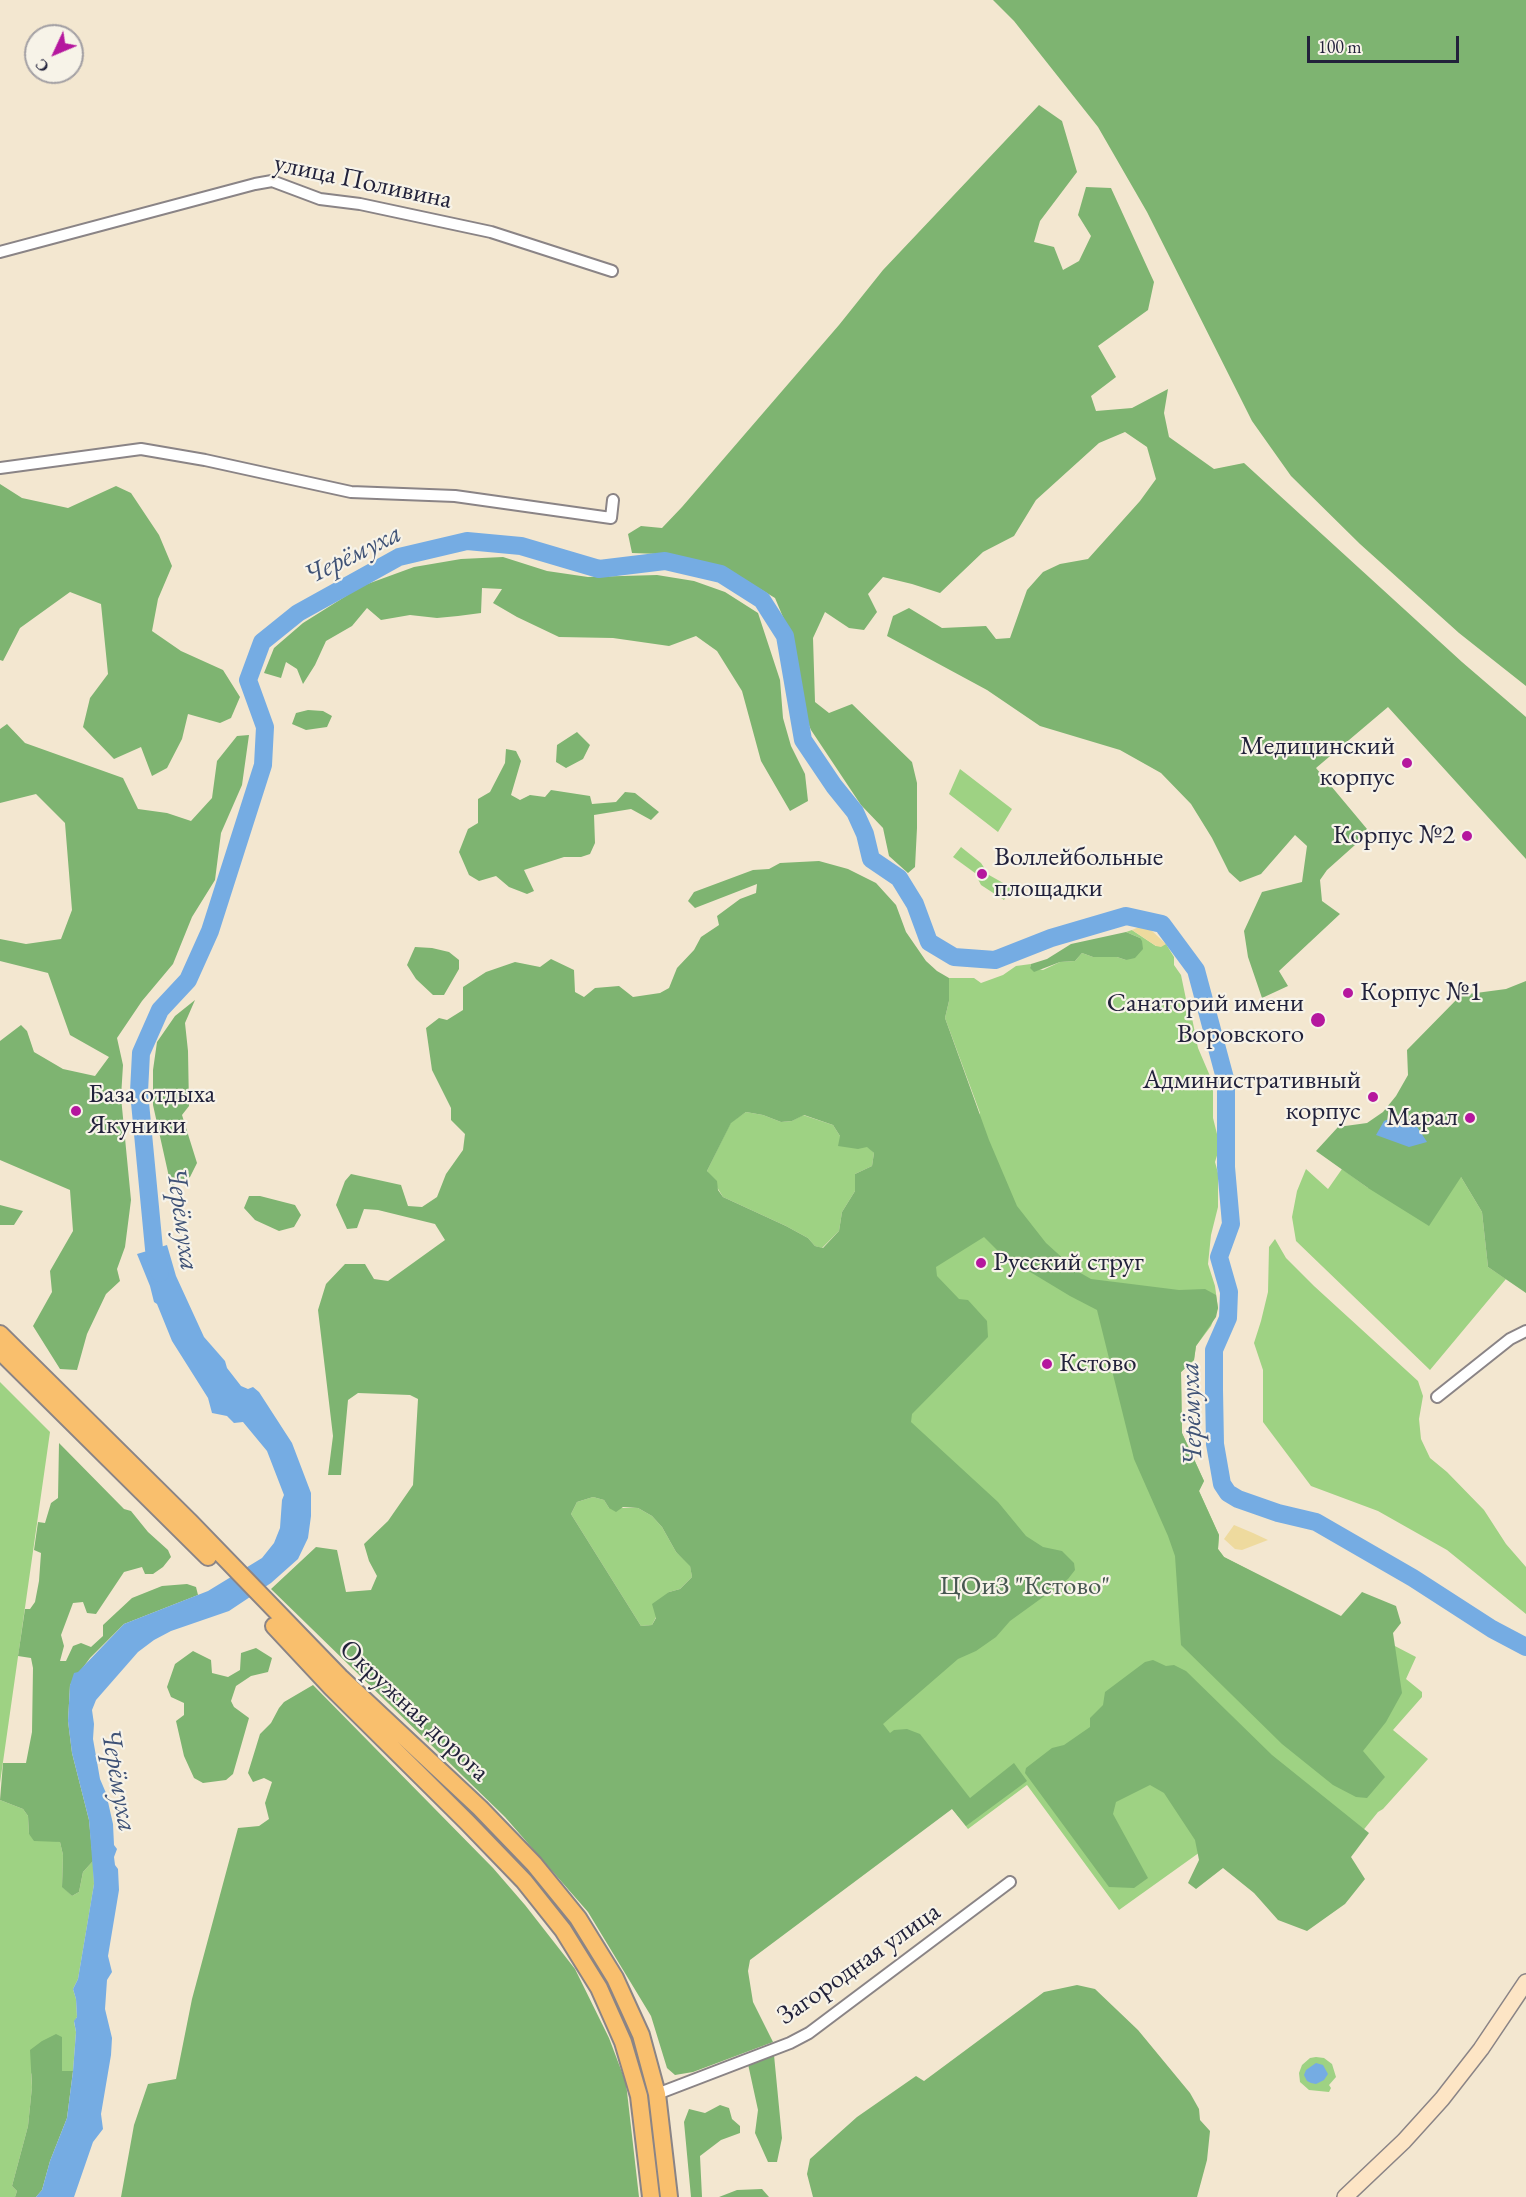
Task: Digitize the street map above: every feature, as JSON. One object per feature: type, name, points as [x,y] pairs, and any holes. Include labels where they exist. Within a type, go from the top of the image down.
[{"type":"main road","name":"Окружная дорога","points":[[0,1334],[284,1629],[331,1687],[468,1822],[524,1881],[563,1930],[599,1988],[623,2042],[639,2096],[651,2197]]},
{"type":"main road","name":"Окружная дорога","points":[[0,1351],[203,1544]]},
{"type":"main road","name":"Окружная дорога","points":[[284,1629],[340,1677],[483,1811],[534,1864],[578,1918],[615,1978],[642,2035],[657,2094],[669,2197]]},
{"type":"main road","points":[[1345,2197],[1404,2141],[1442,2099],[1481,2049],[1526,1982]]},
{"type":"street","name":"улица Поливина","points":[[0,252],[255,183],[272,181],[320,199],[360,204],[491,232],[612,271]]},
{"type":"street","points":[[0,468],[141,449],[205,460],[351,492],[455,496],[611,518],[613,500]]},
{"type":"street","points":[[1437,1397],[1510,1339],[1526,1331]]},
{"type":"street","name":"Загородная улица","points":[[657,2094],[790,2043],[809,2033],[1010,1882]]},
{"type":"green space","points":[[993,0],[1526,0],[1526,686],[1459,633],[1360,544],[1291,476],[1252,421],[1147,212],[1098,127],[1014,21]]},
{"type":"green space","points":[[1039,105],[1062,121],[1077,172],[1040,221],[1034,242],[1054,247],[1063,270],[1079,261],[1091,236],[1078,215],[1086,187],[1111,188],[1154,282],[1148,310],[1098,346],[1116,377],[1091,396],[1096,411],[1132,408],[1168,389],[1164,413],[1169,437],[1214,469],[1244,463],[1462,662],[1526,717],[1526,859],[1388,707],[1316,768],[1367,829],[1355,845],[1327,870],[1320,880],[1322,901],[1340,914],[1279,971],[1288,986],[1262,998],[1248,957],[1244,931],[1262,892],[1302,882],[1307,846],[1295,835],[1261,874],[1240,882],[1229,872],[1191,804],[1161,773],[1120,750],[1040,726],[987,690],[887,636],[893,616],[909,608],[942,628],[986,626],[996,639],[1010,638],[1027,590],[1043,572],[1060,564],[1088,559],[1140,501],[1156,479],[1147,447],[1125,432],[1099,443],[1036,500],[1014,536],[983,552],[940,593],[883,577],[868,594],[877,612],[864,630],[849,628],[825,612],[813,638],[815,702],[829,713],[852,704],[912,762],[917,783],[917,828],[915,867],[908,873],[889,856],[883,828],[861,805],[811,730],[803,711],[793,641],[775,598],[747,581],[693,562],[659,554],[632,553],[628,534],[641,526],[662,528],[839,325],[883,270]]},
{"type":"green space","points":[[0,484],[22,498],[68,508],[116,486],[131,493],[159,535],[172,566],[158,599],[152,631],[181,651],[223,670],[240,697],[231,718],[220,723],[188,714],[182,739],[167,768],[152,776],[141,747],[114,759],[83,727],[90,698],[108,674],[101,604],[70,592],[20,628],[3,661],[0,660]]},
{"type":"green space","points":[[503,557],[547,571],[588,577],[657,575],[694,581],[725,592],[758,613],[780,680],[783,718],[791,746],[805,774],[808,801],[790,811],[761,761],[742,691],[717,651],[696,636],[669,646],[613,638],[559,637],[493,603],[502,589],[482,588],[481,613],[437,618],[410,615],[381,620],[367,608],[352,626],[326,641],[303,684],[297,669],[286,662],[281,678],[264,673],[274,648],[303,623],[362,586],[414,567],[461,559]]},
{"type":"green space","points":[[308,710],[323,711],[332,716],[327,727],[306,730],[292,724],[296,713]]},
{"type":"green space","points":[[7,724],[25,743],[123,778],[138,809],[167,813],[191,821],[212,798],[217,761],[237,736],[249,735],[242,785],[221,833],[215,880],[192,917],[173,964],[142,1001],[117,1038],[123,1065],[121,1097],[131,1200],[125,1247],[117,1269],[120,1281],[106,1294],[87,1334],[77,1370],[60,1369],[33,1326],[52,1292],[50,1271],[73,1231],[70,1190],[0,1160],[0,1041],[21,1025],[27,1031],[34,1052],[63,1069],[95,1076],[109,1057],[70,1035],[48,973],[0,961],[0,939],[26,944],[61,939],[72,910],[65,823],[36,794],[0,803],[0,729]]},
{"type":"green space","points":[[577,732],[590,745],[583,759],[566,768],[556,762],[557,745]]},
{"type":"green space","points":[[506,749],[516,751],[521,761],[511,795],[520,800],[530,795],[545,797],[551,790],[590,796],[592,804],[616,802],[625,792],[635,793],[659,812],[651,820],[631,809],[594,815],[595,843],[590,854],[581,857],[564,857],[524,870],[534,891],[527,894],[509,887],[496,876],[479,881],[469,875],[459,852],[468,829],[478,823],[478,799],[490,792],[505,763]]},
{"type":"green space","points":[[960,769],[1012,809],[998,832],[949,794]]},
{"type":"green space","name":"Воллейбольные площадки","points":[[961,847],[981,863],[989,875],[1012,888],[1004,900],[981,885],[975,873],[953,857]]},
{"type":"green space","points":[[819,861],[848,869],[876,883],[896,905],[906,932],[926,961],[949,978],[949,1001],[945,1018],[989,1140],[1017,1206],[1046,1243],[1077,1271],[1091,1279],[1179,1290],[1205,1289],[1216,1295],[1218,1308],[1216,1317],[1196,1346],[1194,1360],[1181,1372],[1182,1433],[1204,1481],[1199,1491],[1219,1535],[1218,1549],[1224,1557],[1341,1616],[1362,1592],[1396,1606],[1401,1623],[1393,1633],[1402,1693],[1386,1722],[1363,1751],[1385,1777],[1367,1798],[1356,1797],[1333,1785],[1282,1744],[1181,1645],[1175,1556],[1134,1459],[1097,1310],[1002,1255],[984,1237],[936,1267],[937,1276],[959,1299],[968,1300],[987,1321],[988,1337],[912,1414],[911,1422],[998,1502],[1026,1536],[1043,1547],[1062,1551],[1074,1563],[1075,1570],[1068,1579],[1010,1621],[996,1637],[976,1651],[958,1659],[883,1724],[890,1733],[894,1730],[907,1729],[920,1734],[970,1798],[1014,1763],[1027,1781],[966,1826],[952,1809],[750,1960],[748,1971],[753,2002],[773,2042],[693,2072],[675,2075],[667,2068],[651,2016],[588,1912],[505,1817],[271,1589],[316,1547],[337,1550],[346,1592],[371,1590],[377,1576],[364,1544],[388,1521],[413,1485],[418,1399],[410,1395],[358,1393],[348,1400],[341,1475],[328,1475],[333,1436],[318,1310],[326,1284],[345,1264],[365,1264],[374,1279],[388,1281],[445,1240],[435,1224],[378,1210],[364,1209],[357,1228],[347,1229],[336,1205],[345,1181],[351,1174],[401,1185],[408,1206],[422,1207],[437,1197],[446,1174],[463,1150],[465,1134],[451,1120],[451,1108],[432,1070],[426,1028],[439,1018],[447,1020],[463,1010],[463,987],[486,972],[515,962],[540,967],[551,959],[574,970],[575,992],[584,997],[595,988],[619,986],[633,997],[660,993],[669,988],[677,968],[694,950],[701,937],[719,925],[717,916],[740,899],[756,893],[757,884],[695,908],[688,901],[694,892],[753,870],[769,869],[780,863]],"holes":[[[746,1112],[781,1122],[792,1121],[804,1115],[833,1125],[840,1136],[838,1146],[858,1149],[867,1147],[874,1153],[872,1166],[855,1174],[855,1191],[842,1212],[839,1231],[823,1248],[815,1246],[808,1238],[786,1226],[723,1197],[718,1190],[717,1181],[707,1171],[731,1123]],[[593,1497],[604,1500],[609,1508],[616,1512],[623,1507],[638,1508],[652,1516],[662,1527],[676,1552],[690,1566],[692,1577],[680,1589],[669,1592],[652,1604],[656,1618],[652,1625],[641,1626],[571,1514],[577,1502]]]},
{"type":"green space","name":"ЦОиЗ \"Кстово\"","points":[[1132,930],[1156,946],[1166,944],[1174,957],[1174,965],[1181,975],[1187,1004],[1190,1008],[1198,1048],[1213,1083],[1213,1118],[1220,1146],[1215,1162],[1218,1173],[1218,1207],[1211,1235],[1208,1264],[1215,1286],[1218,1308],[1211,1326],[1196,1346],[1194,1360],[1181,1372],[1182,1433],[1204,1481],[1199,1491],[1219,1535],[1218,1549],[1224,1557],[1416,1657],[1406,1679],[1422,1692],[1422,1697],[1393,1730],[1428,1759],[1361,1833],[1298,1782],[1119,1910],[1027,1785],[968,1829],[950,1806],[844,1717],[828,1503],[980,1113],[945,1018],[949,1001],[949,978],[974,978],[981,983],[1003,975],[1016,966],[1031,964],[1030,968],[1043,970],[1060,962],[1075,961],[1082,953],[1093,957],[1117,957],[1126,960],[1140,938],[1126,932]]},
{"type":"green space","points":[[1126,932],[1142,941],[1143,949],[1135,958],[1126,960],[1117,957],[1093,957],[1082,953],[1075,961],[1060,962],[1034,972],[1030,968],[1031,964],[1047,959],[1071,944]]},
{"type":"green space","points":[[415,947],[449,952],[459,960],[459,969],[444,995],[433,995],[416,979],[407,965]]},
{"type":"green space","points":[[1526,981],[1526,1293],[1488,1267],[1482,1212],[1461,1177],[1429,1226],[1368,1188],[1316,1151],[1338,1127],[1367,1123],[1383,1112],[1396,1096],[1408,1075],[1407,1050],[1461,995],[1506,989]]},
{"type":"green space","points":[[195,1000],[185,1023],[189,1106],[182,1115],[197,1163],[190,1177],[171,1186],[153,1105],[153,1070],[157,1042],[175,1016]]},
{"type":"green space","points":[[746,1112],[781,1122],[792,1121],[803,1115],[833,1125],[840,1136],[868,1146],[874,1153],[872,1166],[855,1174],[855,1191],[842,1212],[839,1231],[822,1248],[815,1246],[808,1238],[786,1226],[723,1197],[707,1171],[731,1122]]},
{"type":"green space","points":[[1306,1169],[1328,1189],[1342,1169],[1368,1188],[1461,1177],[1482,1212],[1488,1267],[1506,1279],[1430,1370],[1296,1241],[1292,1217],[1297,1191]]},
{"type":"green space","points":[[249,1196],[260,1196],[295,1205],[301,1215],[294,1227],[279,1231],[255,1220],[244,1208]]},
{"type":"green space","points":[[0,1205],[23,1211],[14,1225],[0,1225]]},
{"type":"green space","points":[[1275,1239],[1286,1258],[1314,1286],[1418,1381],[1423,1396],[1419,1419],[1421,1439],[1430,1458],[1484,1510],[1506,1544],[1526,1567],[1526,1614],[1447,1550],[1378,1511],[1311,1486],[1263,1422],[1263,1370],[1254,1343],[1268,1292],[1269,1247]]},
{"type":"green space","points":[[0,1382],[50,1432],[0,1783]]},
{"type":"green space","points":[[59,1443],[124,1509],[131,1511],[148,1532],[168,1550],[171,1557],[153,1574],[145,1574],[142,1567],[124,1572],[96,1614],[87,1613],[83,1602],[73,1603],[61,1635],[64,1646],[60,1661],[66,1661],[73,1646],[81,1643],[91,1647],[103,1636],[103,1625],[132,1598],[162,1586],[187,1584],[196,1587],[198,1595],[124,1624],[90,1658],[70,1685],[68,1721],[72,1753],[89,1820],[93,1861],[83,1872],[79,1892],[72,1896],[62,1887],[63,1855],[60,1842],[34,1841],[29,1834],[28,1816],[23,1809],[0,1800],[3,1763],[26,1763],[32,1732],[33,1668],[31,1658],[18,1656],[25,1609],[30,1609],[35,1602],[39,1581],[41,1553],[34,1550],[38,1522],[45,1523],[51,1503],[58,1498]]},
{"type":"green space","points":[[593,1497],[604,1500],[609,1508],[638,1508],[652,1516],[662,1527],[676,1552],[690,1565],[692,1577],[680,1589],[669,1592],[652,1625],[641,1626],[571,1514],[577,1502]]},
{"type":"green space","points":[[256,1648],[272,1658],[268,1672],[251,1676],[236,1686],[231,1701],[234,1707],[249,1718],[233,1774],[226,1780],[203,1783],[194,1778],[184,1756],[176,1721],[184,1715],[184,1703],[171,1697],[167,1687],[175,1664],[193,1651],[211,1660],[212,1673],[228,1677],[240,1670],[241,1653]]},
{"type":"green space","points":[[1153,1660],[1166,1666],[1174,1665],[1186,1671],[1272,1755],[1369,1833],[1351,1857],[1365,1879],[1345,1904],[1307,1931],[1278,1920],[1254,1893],[1223,1868],[1196,1889],[1188,1883],[1199,1860],[1195,1840],[1164,1793],[1150,1785],[1116,1802],[1113,1814],[1148,1878],[1134,1888],[1109,1887],[1025,1773],[1026,1768],[1052,1748],[1064,1745],[1090,1727],[1090,1718],[1103,1705],[1105,1692],[1145,1662]]},
{"type":"green space","points":[[313,1685],[493,1868],[575,1969],[609,2038],[626,2083],[639,2197],[121,2197],[134,2125],[148,2084],[176,2079],[192,1999],[238,1828],[259,1826],[269,1819],[265,1803],[272,1782],[264,1778],[253,1782],[248,1773],[260,1734],[271,1723],[284,1702]]},
{"type":"green space","points":[[0,1800],[23,1809],[28,1816],[29,1834],[60,1842],[63,1855],[62,1886],[72,1896],[79,1892],[83,1872],[93,1861],[94,1884],[78,1979],[73,1989],[77,2017],[74,2022],[76,2032],[73,2071],[62,2071],[62,2037],[31,2074],[28,2126],[12,2186],[17,2191],[15,2197],[0,2197]]},
{"type":"green space","points":[[1077,1985],[1095,1989],[1138,2030],[1190,2093],[1199,2109],[1200,2120],[1210,2131],[1207,2160],[1197,2197],[813,2197],[807,2174],[810,2159],[857,2117],[916,2076],[924,2081],[1044,1992]]},
{"type":"green space","points":[[56,2034],[62,2037],[62,2071],[73,2071],[67,2118],[50,2161],[42,2190],[36,2197],[15,2197],[17,2191],[12,2186],[28,2126],[32,2087],[30,2050]]},
{"type":"green space","points":[[774,2055],[782,2138],[777,2162],[768,2162],[755,2133],[758,2110],[748,2064]]},
{"type":"green space","points":[[1310,2058],[1324,2058],[1332,2064],[1336,2077],[1329,2085],[1331,2088],[1329,2092],[1309,2090],[1300,2082],[1299,2073],[1302,2065]]},
{"type":"green space","points":[[720,2105],[729,2108],[732,2119],[740,2126],[740,2133],[721,2140],[700,2156],[702,2197],[691,2197],[684,2122],[689,2109],[705,2113]]},
{"type":"green space","points":[[762,2189],[769,2197],[719,2197],[737,2190]]},
{"type":"sand","points":[[1139,927],[1151,930],[1166,944],[1161,947],[1156,946],[1132,930]]},
{"type":"sand","points":[[1234,1525],[1268,1540],[1242,1550],[1235,1549],[1224,1539]]},
{"type":"water","points":[[1398,1115],[1416,1125],[1427,1142],[1409,1147],[1376,1135],[1384,1121]]},
{"type":"water","name":"Черёмуха","points":[[167,1245],[176,1276],[204,1337],[225,1361],[227,1368],[241,1386],[248,1389],[253,1387],[259,1392],[292,1443],[311,1493],[308,1538],[298,1559],[271,1583],[229,1611],[171,1631],[154,1640],[138,1652],[96,1700],[92,1710],[93,1739],[100,1779],[106,1793],[113,1824],[114,1845],[117,1849],[114,1857],[118,1869],[119,1890],[108,1956],[112,1972],[107,1980],[105,2009],[112,2038],[101,2114],[103,2129],[93,2142],[74,2197],[36,2197],[42,2190],[50,2161],[67,2118],[76,2032],[74,2021],[77,2017],[73,1989],[78,1979],[94,1884],[89,1820],[72,1753],[68,1721],[70,1685],[74,1673],[78,1672],[124,1624],[208,1591],[262,1558],[274,1543],[280,1528],[284,1495],[267,1451],[243,1422],[234,1423],[227,1416],[212,1413],[208,1398],[172,1341],[157,1304],[154,1302],[137,1254]]},
{"type":"water","points":[[1316,2063],[1323,2065],[1328,2074],[1324,2080],[1316,2084],[1307,2081],[1304,2075],[1306,2070]]},
{"type":"waterway","name":"Черёмуха","points":[[160,1273],[154,1249],[139,1092],[141,1053],[160,1010],[188,980],[210,931],[263,765],[265,727],[248,680],[262,642],[298,613],[399,557],[467,541],[521,546],[599,569],[665,561],[721,574],[762,600],[785,636],[803,740],[834,786],[855,812],[865,834],[871,859],[899,878],[915,904],[929,942],[954,957],[995,960],[1051,938],[1126,916],[1162,924],[1196,970],[1226,1082],[1226,1167],[1231,1224],[1219,1257],[1229,1292],[1228,1318],[1214,1350],[1214,1390],[1215,1444],[1222,1484],[1228,1493],[1238,1499],[1278,1513],[1316,1522],[1413,1578],[1492,1629],[1526,1647]]},
{"type":"place","name":"Медицинский корпус","points":[[1407,763]]},
{"type":"place","name":"Корпус №2","points":[[1467,836]]},
{"type":"place","name":"Воллейбольные площадки","points":[[982,874]]},
{"type":"place","name":"Корпус №1","points":[[1348,993]]},
{"type":"place","name":"Санаторий имени Воровского","points":[[1318,1020]]},
{"type":"place","name":"Административный корпус","points":[[1373,1097]]},
{"type":"place","name":"База отдыха Якуники","points":[[76,1111]]},
{"type":"place","name":"Марал","points":[[1470,1118]]},
{"type":"place","name":"Русский струг","points":[[981,1263]]},
{"type":"place","name":"Кстово","points":[[1047,1364]]}]
